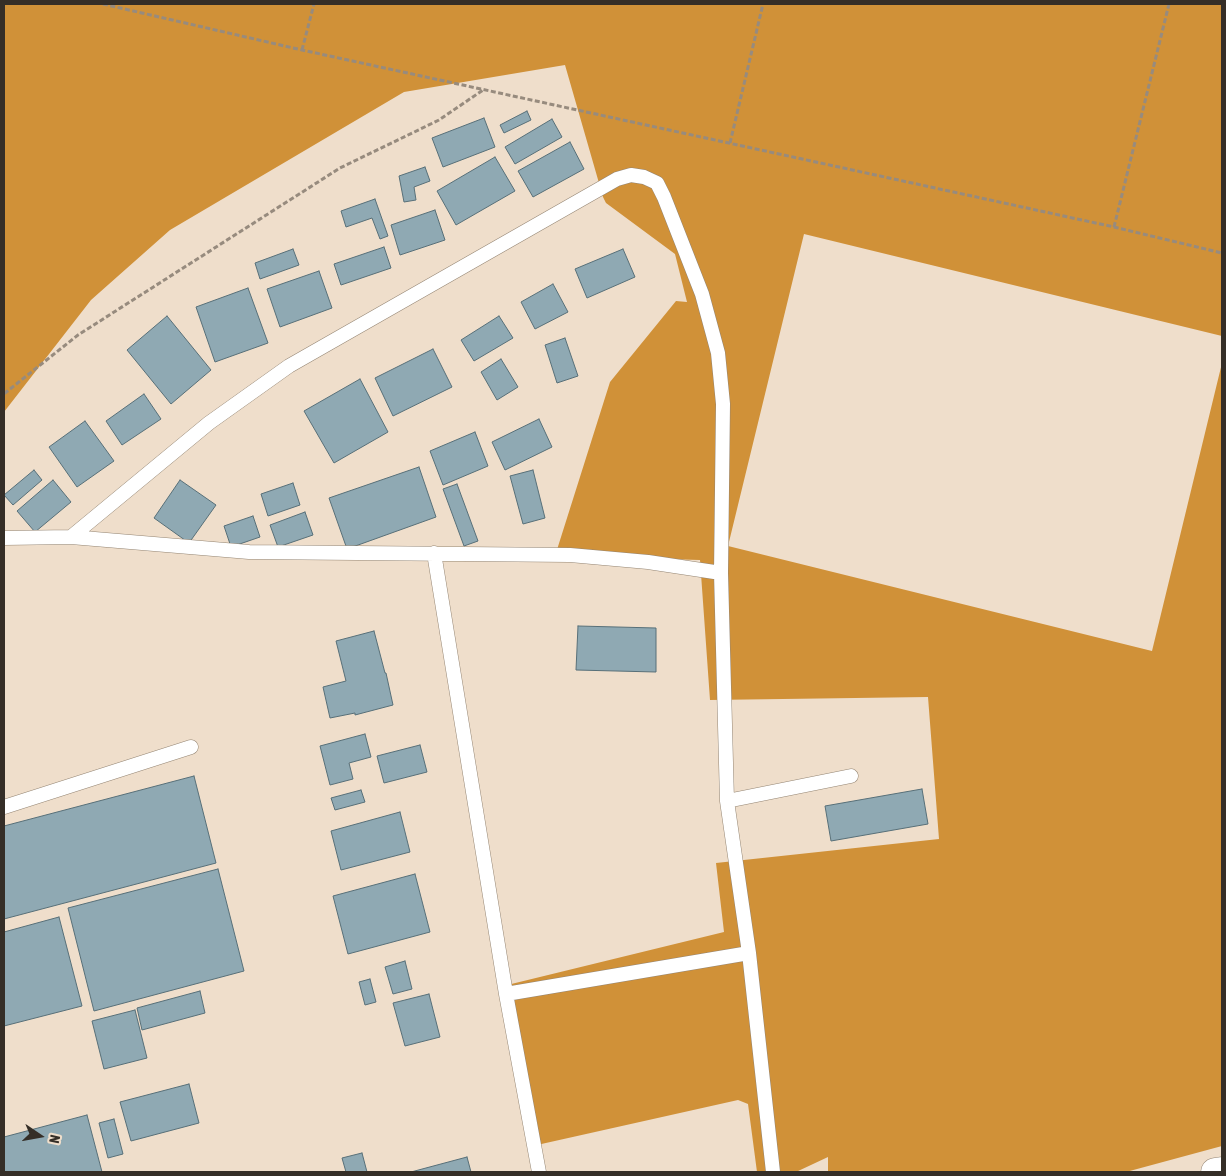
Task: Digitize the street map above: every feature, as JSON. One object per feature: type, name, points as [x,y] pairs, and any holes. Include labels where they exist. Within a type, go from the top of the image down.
[{"type":"street","points":[[1215,1172],[1222,1171]]},
{"type":"lane","points":[[71,537],[209,422],[289,366],[617,179],[631,175],[644,177],[657,183],[702,294],[718,353],[723,404],[721,572],[727,801],[749,953],[773,1172]]},
{"type":"lane","points":[[4,538],[71,537],[249,552],[570,555],[648,562],[721,572]]},
{"type":"lane","points":[[434,553],[506,994],[539,1172]]},
{"type":"lane","points":[[4,807],[190,747]]},
{"type":"lane","points":[[727,801],[851,776]]},
{"type":"lane","points":[[506,994],[749,953]]},
{"type":"path","points":[[103,4],[483,90],[1114,227],[1222,253]]},
{"type":"path","points":[[302,50],[314,4]]},
{"type":"path","points":[[730,144],[763,4]]},
{"type":"path","points":[[1114,227],[1169,4]]},
{"type":"path","points":[[4,393],[78,336],[340,168],[439,120],[483,90]]},
{"type":"shaded area","points":[[4,4],[1222,4],[1222,336],[804,234],[728,546],[1152,651],[1222,363],[1222,1146],[1126,1172],[828,1172],[828,1157],[796,1172],[757,1172],[748,1104],[738,1100],[528,1147],[499,987],[724,932],[716,863],[939,839],[928,697],[710,700],[700,560],[555,556],[610,382],[676,301],[687,302],[675,254],[606,203],[565,65],[404,92],[170,230],[91,300],[4,412]]},
{"type":"building","points":[[527,111],[531,120],[504,133],[500,125]]},
{"type":"building","points":[[484,118],[495,147],[443,167],[432,138]]},
{"type":"building","points":[[552,119],[562,137],[515,164],[505,147]]},
{"type":"building","points":[[570,142],[584,169],[533,197],[518,171]]},
{"type":"building","points":[[495,157],[515,191],[456,225],[437,191]]},
{"type":"building","points":[[425,167],[430,181],[414,187],[416,200],[404,202],[399,176]]},
{"type":"building","points":[[375,199],[388,236],[380,239],[372,218],[346,227],[341,211]]},
{"type":"building","points":[[435,210],[445,240],[400,255],[391,225]]},
{"type":"building","points":[[384,247],[391,268],[341,285],[334,264]]},
{"type":"building","points":[[293,249],[299,265],[260,279],[255,263]]},
{"type":"building","points":[[623,249],[635,277],[587,298],[575,269]]},
{"type":"building","points":[[319,271],[332,308],[280,327],[267,289]]},
{"type":"building","points":[[553,284],[568,312],[535,329],[521,302]]},
{"type":"building","points":[[248,288],[268,343],[215,362],[196,307]]},
{"type":"building","points":[[167,316],[211,370],[171,404],[127,350]]},
{"type":"building","points":[[499,316],[513,338],[474,361],[461,340]]},
{"type":"building","points":[[565,338],[578,376],[557,383],[545,345]]},
{"type":"building","points":[[433,349],[452,387],[393,416],[375,378]]},
{"type":"building","points":[[501,359],[518,387],[497,400],[481,372]]},
{"type":"building","points":[[360,379],[388,432],[334,463],[304,411]]},
{"type":"building","points":[[144,394],[161,419],[122,445],[106,421]]},
{"type":"building","points":[[539,419],[552,447],[505,470],[492,442]]},
{"type":"building","points":[[85,421],[114,461],[77,487],[49,447]]},
{"type":"building","points":[[475,432],[488,466],[443,485],[430,451]]},
{"type":"building","points":[[419,467],[436,517],[347,549],[329,498]]},
{"type":"building","points":[[34,470],[42,480],[13,505],[4,495]]},
{"type":"building","points":[[533,470],[545,518],[523,524],[510,476]]},
{"type":"building","points":[[53,480],[71,502],[35,532],[17,511]]},
{"type":"building","points":[[180,480],[216,505],[189,543],[154,518]]},
{"type":"building","points":[[293,483],[300,505],[268,516],[261,494]]},
{"type":"building","points":[[457,484],[478,541],[464,546],[443,489]]},
{"type":"building","points":[[305,512],[313,535],[278,547],[270,525]]},
{"type":"building","points":[[253,516],[260,537],[231,547],[224,526]]},
{"type":"building","points":[[578,626],[656,628],[656,672],[576,670]]},
{"type":"building","points":[[374,631],[393,705],[355,715],[355,713],[330,718],[323,687],[346,681],[336,641]]},
{"type":"building","points":[[365,734],[371,757],[349,763],[353,779],[330,785],[320,746]]},
{"type":"building","points":[[420,745],[427,772],[384,783],[377,756]]},
{"type":"building","points":[[194,776],[216,863],[4,919],[4,826]]},
{"type":"building","points":[[922,789],[928,824],[831,841],[825,806]]},
{"type":"building","points":[[361,790],[365,802],[335,810],[331,798]]},
{"type":"building","points":[[400,812],[410,852],[341,870],[331,831]]},
{"type":"building","points":[[218,869],[244,971],[94,1011],[68,908]]},
{"type":"building","points":[[415,874],[430,932],[348,954],[333,896]]},
{"type":"building","points":[[59,917],[82,1006],[4,1026],[4,932]]},
{"type":"building","points":[[405,961],[412,989],[393,994],[385,967]]},
{"type":"building","points":[[370,979],[376,1002],[365,1005],[359,982]]},
{"type":"building","points":[[200,991],[205,1013],[142,1030],[137,1008]]},
{"type":"building","points":[[429,994],[440,1037],[405,1046],[393,1003]]},
{"type":"building","points":[[135,1010],[147,1058],[104,1069],[92,1021]]},
{"type":"building","points":[[189,1084],[199,1123],[131,1141],[120,1102]]},
{"type":"building","points":[[87,1115],[102,1172],[4,1172],[4,1137]]},
{"type":"building","points":[[114,1119],[123,1154],[108,1158],[99,1123]]},
{"type":"building","points":[[362,1153],[367,1172],[346,1172],[342,1158]]},
{"type":"building","points":[[467,1157],[471,1172],[411,1172]]}]
